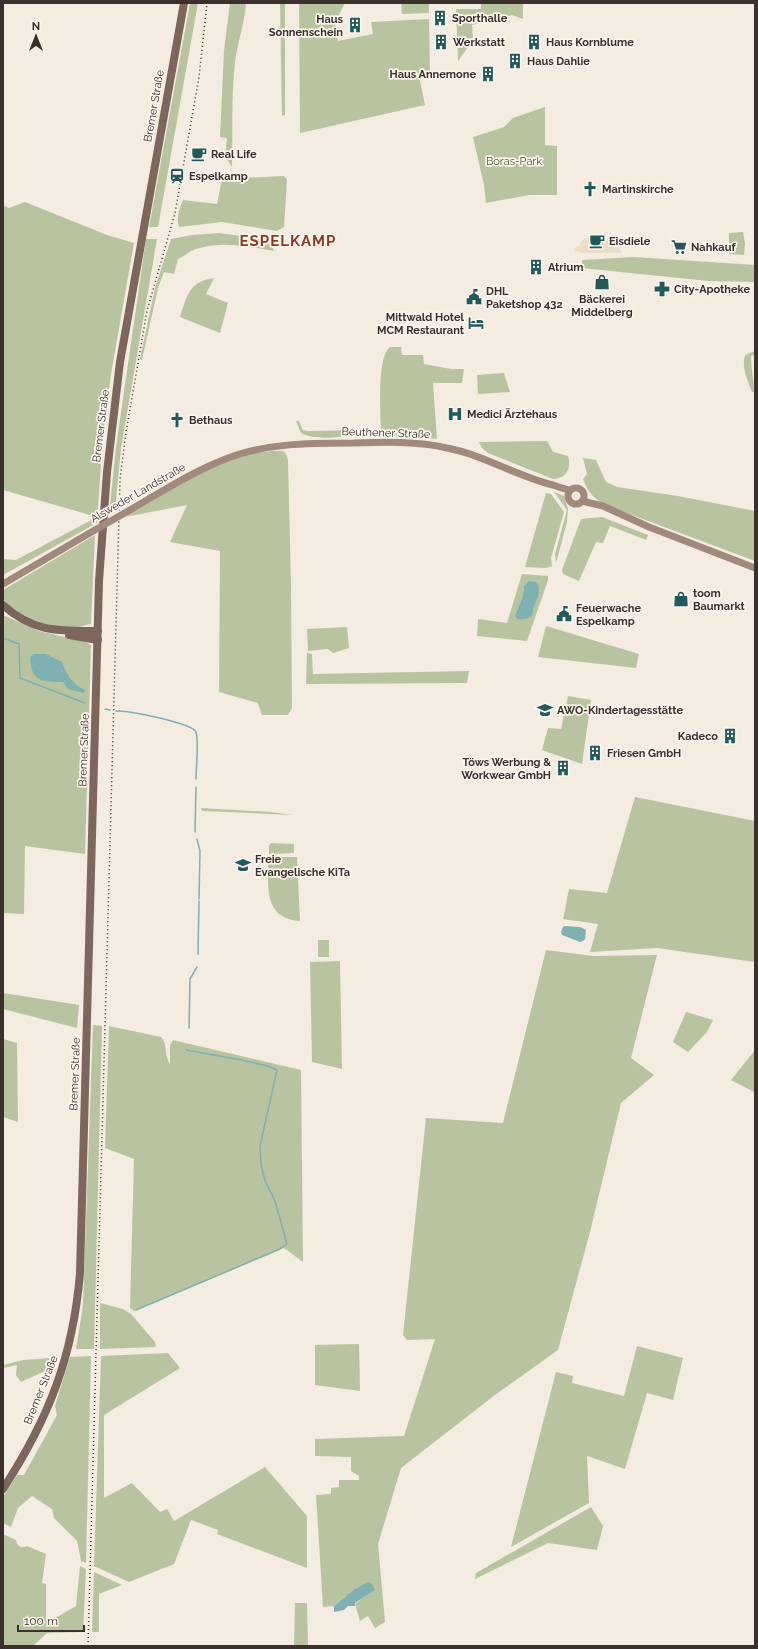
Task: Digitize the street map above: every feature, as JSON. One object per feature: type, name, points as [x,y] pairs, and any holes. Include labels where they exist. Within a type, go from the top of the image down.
[{"type":"main road","name":"Bremer Straße","points":[[3,1489],[31,1444],[49,1407],[62,1373],[69,1349],[78,1299],[81,1250],[102,522],[109,443],[126,324],[184,3]]},
{"type":"main road","name":"Beuthener Straße","points":[[293,444],[379,442],[420,444],[447,448],[469,454],[569,493]]},
{"type":"main road","name":"Alsweder Landstraße","points":[[3,584],[167,488],[224,460],[251,451],[293,444]]},
{"type":"main road","points":[[573,488],[578,488],[582,491],[583,498],[579,503],[574,504],[569,500],[569,493],[573,488]]},
{"type":"main road","points":[[583,498],[649,527],[755,568]]},
{"type":"main road","points":[[3,605],[26,621],[49,629],[74,632],[98,631]]},
{"type":"main road","points":[[3,611],[25,623],[48,631],[98,640]]},
{"type":"green space","points":[[190,3],[198,3],[158,227],[149,227]]},
{"type":"green space","points":[[230,3],[246,3],[236,56],[234,76],[232,167],[225,156],[227,138],[220,137],[224,51]]},
{"type":"green space","points":[[280,3],[285,3],[285,115],[282,116]]},
{"type":"green space","points":[[299,3],[345,3],[335,22],[338,41],[373,34],[371,22],[429,19],[430,73],[419,76],[425,105],[300,133]]},
{"type":"green space","points":[[401,3],[429,3],[429,13],[402,14]]},
{"type":"green space","points":[[481,3],[523,3],[523,19],[512,15],[472,25],[473,40],[458,61],[456,9],[481,9]]},
{"type":"green space","name":"Boras-Park","points":[[545,107],[545,145],[557,146],[557,195],[529,195],[486,203],[484,185],[473,137],[504,127],[513,118]]},
{"type":"green space","points":[[284,176],[287,180],[284,227],[277,231],[222,222],[179,227],[178,214],[183,200],[217,204],[222,179]]},
{"type":"green space","points":[[25,202],[107,235],[134,243],[111,374],[103,434],[97,523],[3,575],[3,559],[16,560],[97,517],[3,490],[3,205],[9,208]]},
{"type":"green space","points":[[743,232],[745,243],[744,255],[729,254],[729,233]]},
{"type":"green space","points":[[219,233],[249,237],[271,243],[274,251],[237,245],[218,245],[191,251],[178,259],[174,274],[164,272],[158,288],[142,360],[140,359],[155,288],[171,239],[192,235]]},
{"type":"green space","points":[[146,239],[157,239],[121,448],[115,510],[109,514],[116,447]]},
{"type":"green space","points":[[634,257],[755,265],[755,282],[708,281],[582,268],[582,260]]},
{"type":"green space","points":[[214,278],[206,294],[228,303],[220,333],[180,317],[187,296],[194,286],[199,282]]},
{"type":"green space","points":[[390,347],[401,347],[402,355],[423,355],[424,364],[451,369],[464,369],[462,383],[433,383],[437,439],[381,434],[381,374],[386,353]]},
{"type":"green space","points":[[755,351],[755,355],[751,356],[754,387],[754,392],[752,392],[746,374],[744,360],[745,355]]},
{"type":"green space","points":[[504,373],[510,392],[478,394],[477,375]]},
{"type":"green space","points":[[296,421],[299,421],[303,430],[307,431],[377,430],[376,433],[327,438],[309,436],[301,433]]},
{"type":"green space","points":[[547,441],[553,452],[568,456],[569,465],[567,472],[558,479],[553,479],[488,453],[482,448],[479,442]]},
{"type":"green space","points":[[283,451],[288,460],[292,708],[288,715],[262,715],[258,703],[219,692],[220,551],[170,542],[187,505],[125,517],[204,470],[250,454]]},
{"type":"green space","points":[[583,458],[596,460],[606,482],[617,487],[678,496],[755,511],[755,561],[608,506],[592,496],[587,489],[583,479],[587,474]]},
{"type":"green space","points":[[554,492],[564,496],[568,509],[567,522],[556,563],[555,554],[567,510]]},
{"type":"green space","points":[[546,493],[551,494],[564,512],[551,558],[552,566],[546,568],[525,567]]},
{"type":"green space","points":[[602,517],[648,535],[646,540],[610,526],[603,543],[596,542],[579,581],[563,574],[562,570],[581,519]]},
{"type":"green space","points":[[95,535],[91,624],[72,628],[43,624],[18,611],[3,599],[3,590]]},
{"type":"green space","points":[[522,574],[548,576],[548,580],[527,641],[477,636],[478,619],[507,623]],"holes":[[[524,586],[539,589],[533,609],[515,616],[523,595]]]},
{"type":"green space","points":[[3,615],[39,631],[86,642],[91,645],[85,854],[25,846],[24,914],[3,913]]},
{"type":"green space","points":[[546,626],[639,654],[636,668],[538,657]]},
{"type":"green space","points":[[347,627],[349,648],[333,653],[328,649],[308,651],[307,629]]},
{"type":"green space","points":[[307,653],[312,654],[313,674],[469,671],[467,683],[306,684]]},
{"type":"green space","points":[[568,696],[591,700],[582,764],[542,750],[548,728],[561,729]]},
{"type":"green space","points":[[635,797],[755,821],[755,962],[657,948],[590,952],[598,924],[563,919],[569,889],[607,893]]},
{"type":"green space","points":[[201,808],[270,812],[293,815],[202,811]]},
{"type":"green space","points":[[271,843],[294,844],[294,853],[269,854],[269,846]]},
{"type":"green space","points":[[268,857],[297,857],[300,921],[288,919],[279,914],[273,907],[269,889]]},
{"type":"green space","points":[[318,940],[329,940],[329,957],[318,957]]},
{"type":"green space","points":[[546,950],[593,956],[657,955],[631,1058],[654,1075],[621,1103],[590,1232],[558,1350],[495,1395],[401,1468],[378,1544],[385,1622],[375,1628],[368,1616],[360,1621],[355,1604],[374,1590],[346,1596],[334,1606],[323,1607],[316,1495],[331,1494],[331,1488],[339,1487],[339,1480],[359,1480],[359,1476],[351,1471],[351,1457],[315,1456],[315,1439],[404,1436],[435,1339],[407,1340],[403,1335],[426,1118],[503,1123]]},
{"type":"green space","points":[[340,961],[342,1069],[312,1062],[310,962]]},
{"type":"green space","points":[[3,993],[79,1005],[77,1028],[3,1009]]},
{"type":"green space","points":[[686,1012],[713,1020],[707,1032],[688,1052],[673,1042]]},
{"type":"green space","points":[[93,1025],[102,1026],[94,1349],[76,1349],[83,1305]]},
{"type":"green space","points":[[109,1026],[161,1037],[165,1043],[167,1057],[170,1064],[170,1045],[173,1040],[301,1070],[303,1262],[284,1248],[134,1311],[130,1308],[134,1159],[105,1148]]},
{"type":"green space","points":[[3,1039],[17,1043],[18,1122],[3,1117]]},
{"type":"green space","points":[[755,1050],[755,1092],[754,1092],[731,1080]]},
{"type":"green space","points":[[100,1303],[123,1309],[131,1314],[155,1342],[156,1347],[100,1349]]},
{"type":"green space","points":[[359,1344],[360,1391],[315,1385],[315,1345]]},
{"type":"green space","points":[[637,1346],[683,1358],[673,1400],[647,1393],[625,1469],[587,1456],[589,1503],[511,1547],[556,1372],[573,1376],[572,1383],[624,1396]]},
{"type":"green space","points":[[168,1353],[180,1368],[104,1415],[104,1498],[132,1483],[160,1512],[167,1509],[174,1521],[265,1467],[307,1516],[307,1568],[217,1534],[218,1530],[191,1520],[174,1564],[129,1582],[94,1566],[101,1356]]},
{"type":"green space","points":[[91,1356],[86,1563],[81,1561],[77,1541],[54,1518],[52,1509],[32,1496],[18,1508],[11,1527],[3,1523],[3,1497],[17,1475],[24,1475],[57,1415],[55,1406],[70,1357]]},
{"type":"green space","points":[[50,1358],[57,1359],[43,1372],[21,1382],[16,1375],[17,1365],[3,1368],[3,1365],[23,1360]]},
{"type":"green space","points":[[591,1507],[603,1526],[597,1550],[548,1543],[475,1579],[476,1573]]},
{"type":"green space","points":[[3,1534],[16,1540],[17,1544],[20,1546],[27,1546],[46,1554],[42,1583],[46,1584],[46,1620],[59,1616],[76,1606],[80,1566],[86,1569],[83,1632],[47,1633],[33,1646],[3,1646]]},
{"type":"green space","points":[[94,1572],[122,1585],[99,1594],[99,1632],[92,1632]]},
{"type":"green space","points":[[295,1603],[307,1603],[308,1646],[294,1646]]},
{"type":"shaded area","points":[[589,237],[590,247],[597,246],[597,242],[602,241],[602,239],[617,238],[621,253],[583,253],[575,251],[575,247],[579,246],[582,240]]},
{"type":"water","points":[[529,581],[536,582],[539,592],[531,616],[526,619],[518,619],[515,616],[523,595],[524,586]]},
{"type":"water","points":[[34,654],[46,654],[62,662],[70,679],[85,690],[84,693],[68,689],[63,682],[44,681],[35,676],[30,657]]},
{"type":"water","points":[[565,926],[580,927],[586,930],[585,939],[580,942],[562,935],[561,932]]},
{"type":"water","points":[[368,1582],[371,1583],[375,1590],[355,1603],[355,1606],[348,1606],[344,1610],[334,1612],[334,1606],[355,1589]]},
{"type":"waterway","points":[[3,638],[19,644],[20,678],[85,703]]},
{"type":"waterway","points":[[105,709],[110,710]]},
{"type":"waterway","points":[[116,711],[159,718],[192,728],[196,732],[197,736],[196,779]]},
{"type":"waterway","points":[[195,832],[196,787]]},
{"type":"waterway","points":[[197,839],[200,851],[199,899]]},
{"type":"waterway","points":[[198,954],[199,901]]},
{"type":"waterway","points":[[189,1028],[190,979],[197,967]]},
{"type":"waterway","points":[[136,1310],[280,1249],[287,1244],[275,1201],[265,1181],[261,1164],[260,1146],[277,1070],[268,1066],[241,1060],[186,1050]]},
{"type":"railway","points":[[88,1646],[120,479],[126,432],[147,311],[175,213],[199,77],[207,3]]},
{"type":"place","name":"Sporthalle","points":[[440,18]]},
{"type":"place","name":"Haus Sonnenschein","points":[[355,25]]},
{"type":"place","name":"Werkstatt","points":[[441,42]]},
{"type":"place","name":"Haus Kornblume","points":[[534,42]]},
{"type":"place","name":"Haus Dahlie","points":[[515,61]]},
{"type":"place","name":"Haus Annemone","points":[[488,74]]},
{"type":"place","name":"Real Life","points":[[199,154]]},
{"type":"place","name":"Espelkamp","points":[[177,176]]},
{"type":"place","name":"Martinskirche","points":[[590,189]]},
{"type":"place","name":"Eisdiele","points":[[597,241]]},
{"type":"place","name":"Nahkauf","points":[[679,247]]},
{"type":"place","name":"Atrium","points":[[536,267]]},
{"type":"place","name":"Bäckerei Middelberg","points":[[602,282]]},
{"type":"place","name":"City-Apotheke","points":[[662,289]]},
{"type":"place","name":"DHL Paketshop 432","points":[[474,297]]},
{"type":"place","name":"Mittwald Hotel MCM Restaurant","points":[[476,323]]},
{"type":"place","name":"Medici Ärztehaus","points":[[455,414]]},
{"type":"place","name":"Bethaus","points":[[177,420]]},
{"type":"place","name":"toom Baumarkt","points":[[681,599]]},
{"type":"place","name":"Feuerwache Espelkamp","points":[[564,614]]},
{"type":"place","name":"AWO-Kindertagesstätte","points":[[545,710]]},
{"type":"place","name":"Kadeco","points":[[730,736]]},
{"type":"place","name":"Friesen GmbH","points":[[595,753]]},
{"type":"place","name":"Töws Werbung & Workwear GmbH","points":[[563,768]]},
{"type":"place","name":"Freie Evangelische KiTa","points":[[243,865]]},
{"type":"district","name":"ESPELKAMP","points":[[288,241]]}]
